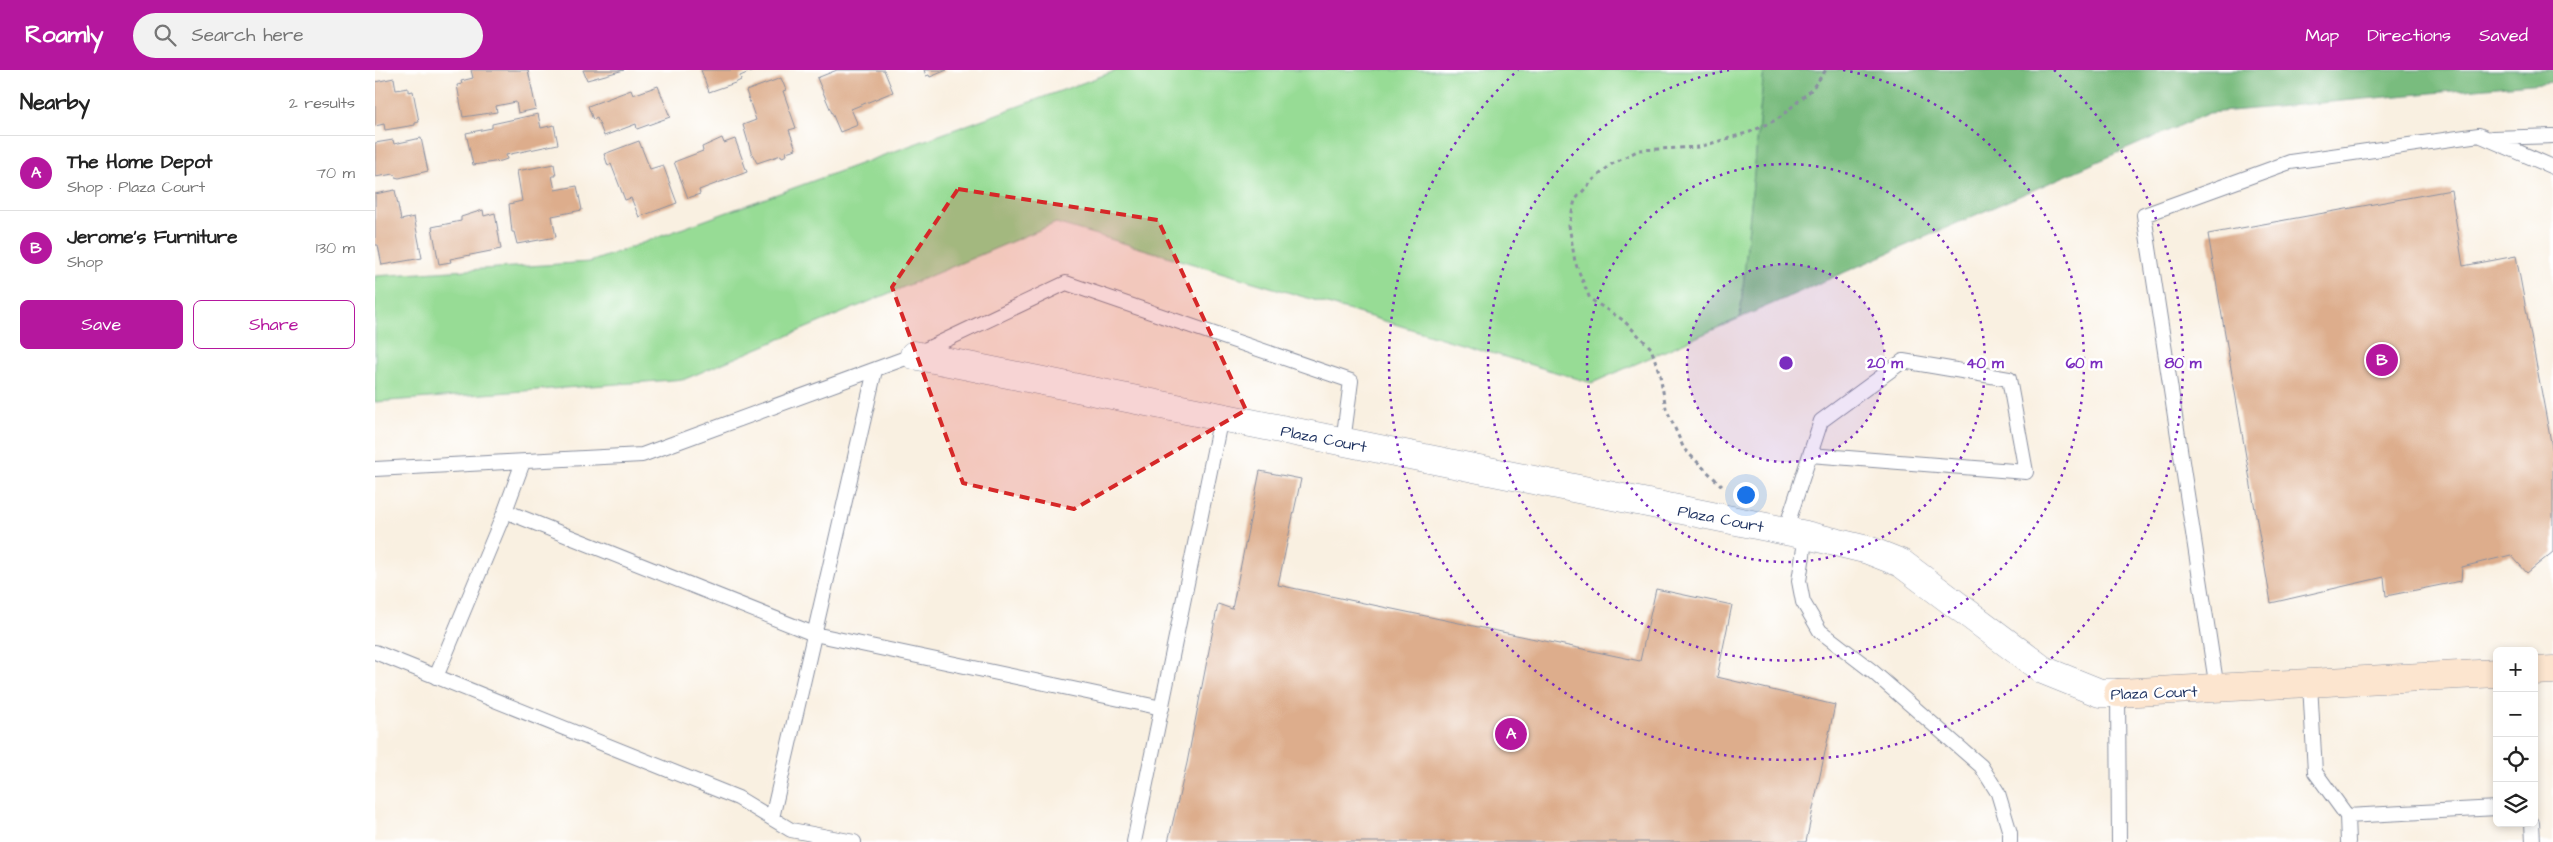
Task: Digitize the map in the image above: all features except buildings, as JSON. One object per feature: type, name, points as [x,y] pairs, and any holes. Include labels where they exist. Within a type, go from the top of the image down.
[{"type":"street","name":"Plaza Court","points":[[914,355],[1796,533],[1868,550],[1901,563],[2043,670],[2100,693],[2217,689],[2493,673]]},
{"type":"street","points":[[2538,671],[2553,670]]},
{"type":"lane","points":[[2217,689],[2144,215],[2291,162],[2479,135],[2553,167]]},
{"type":"lane","points":[[2486,138],[2553,136]]},
{"type":"lane","points":[[375,469],[642,455],[914,355],[1066,283],[1351,380],[1343,442]]},
{"type":"lane","points":[[1810,455],[2026,472],[2009,379],[1903,361],[1821,421],[1810,455],[1796,533],[1799,581],[1803,602],[1820,631],[1872,671],[1981,766],[1998,793],[2010,833],[2010,842]]},
{"type":"lane","points":[[772,818],[875,370]]},
{"type":"lane","points":[[1134,842],[1221,417]]},
{"type":"lane","points":[[436,677],[505,511],[523,462]]},
{"type":"lane","points":[[505,511],[814,634],[1162,708]]},
{"type":"lane","points":[[375,652],[738,798],[791,830],[854,842]]},
{"type":"lane","points":[[2310,684],[2315,772],[2347,816],[2348,842]]},
{"type":"lane","points":[[2118,693],[2119,842]]},
{"type":"lane","points":[[2347,816],[2493,808]]},
{"type":"lane","points":[[2532,827],[2533,842]]},
{"type":"path","points":[[1723,487],[1684,449],[1666,408],[1660,375],[1651,348],[1623,320],[1591,299],[1575,262],[1569,225],[1575,200],[1593,180],[1612,164],[1639,150],[1699,147],[1750,132],[1778,119],[1811,90],[1826,70]]},
{"type":"highlighted area","points":[[958,189],[1158,220],[1246,410],[1074,509],[963,483],[892,287]]},
{"type":"green space","points":[[1118,70],[1764,70],[1740,318],[1592,383],[1056,223],[685,379],[375,402],[375,276],[590,262]]},
{"type":"green space","points":[[1764,70],[2553,70],[2553,82],[2209,113],[1740,318]]},
{"type":"place","name":"Jerome's Furniture","points":[[2382,360]]},
{"type":"place","name":"The Home Depot","points":[[1511,734]]}]
